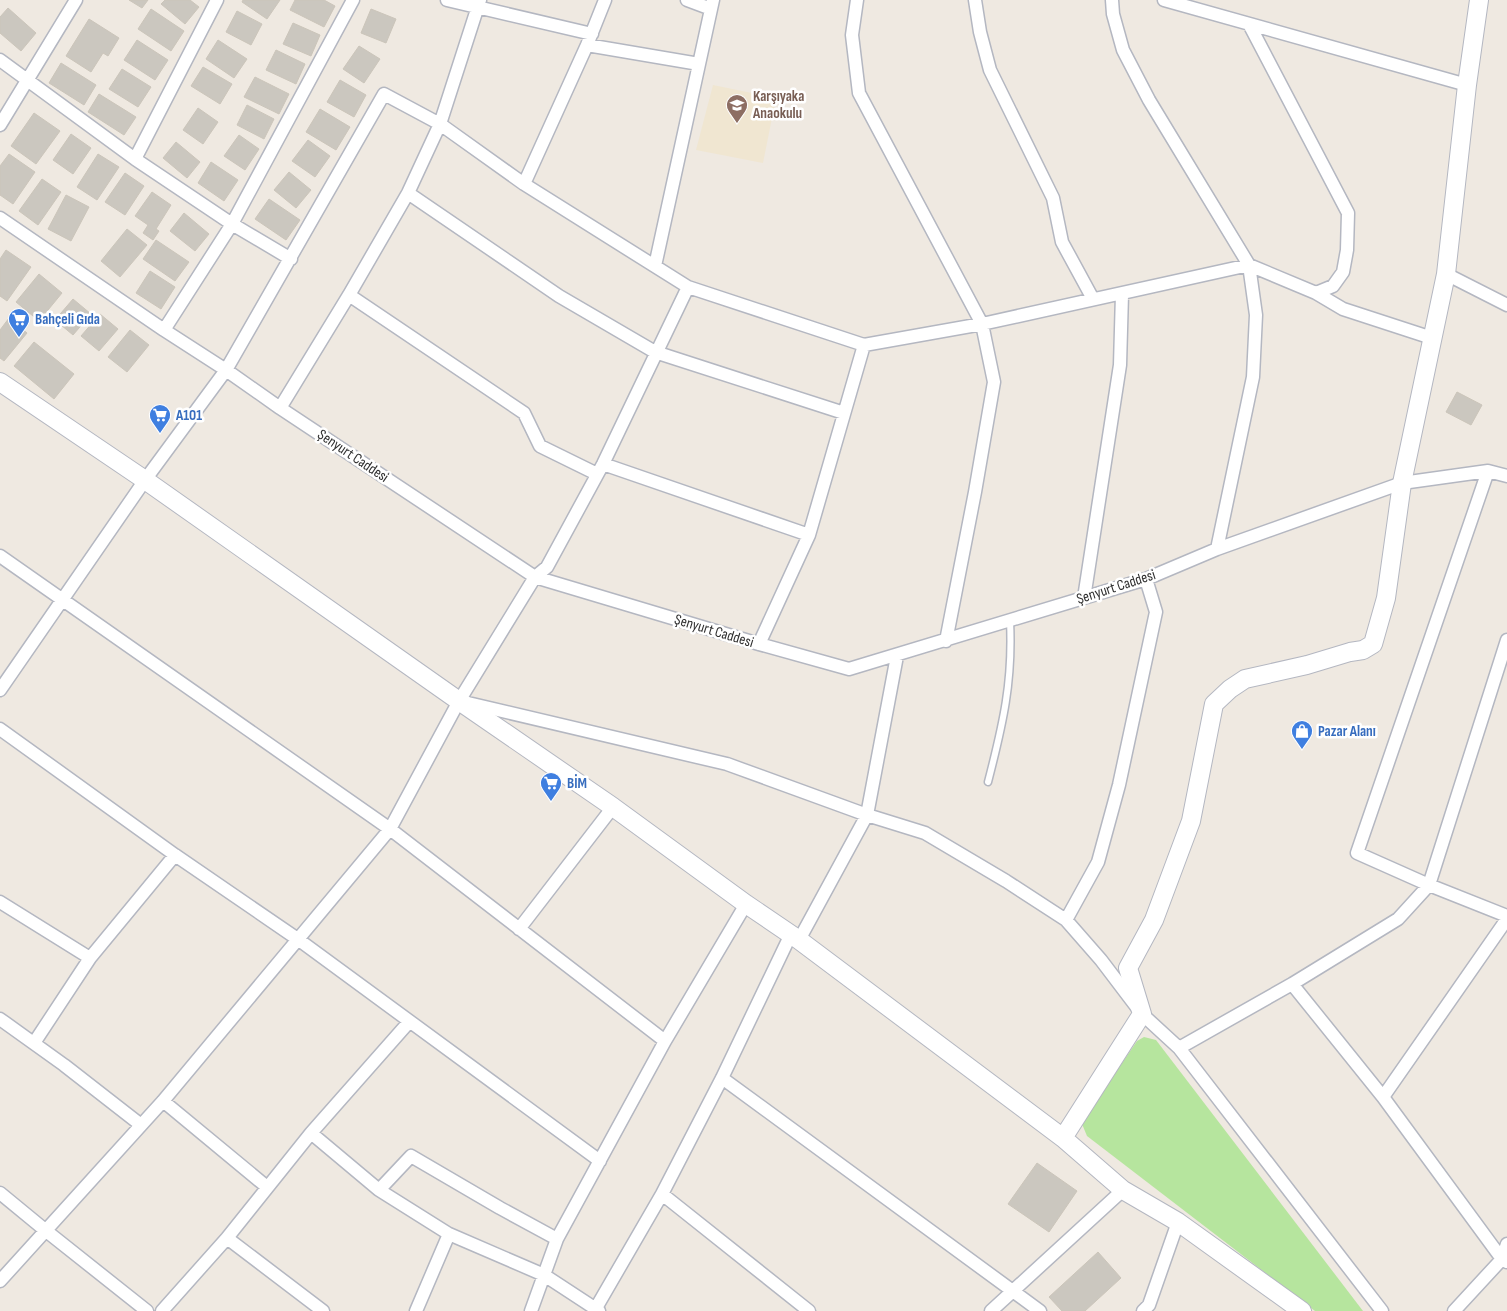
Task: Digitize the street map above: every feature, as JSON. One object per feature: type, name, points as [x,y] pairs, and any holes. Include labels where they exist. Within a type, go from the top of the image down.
[{"type":"street","points":[[0,125],[76,0]]},
{"type":"street","points":[[135,159],[217,0]]},
{"type":"street","points":[[164,330],[232,224],[353,0]]},
{"type":"street","points":[[447,0],[479,3],[590,39],[699,64]]},
{"type":"street","points":[[524,184],[590,39],[605,0]]},
{"type":"street","points":[[655,266],[712,5],[687,0]]},
{"type":"street","points":[[857,0],[852,35],[859,93],[982,324],[994,382],[946,640]]},
{"type":"street","points":[[975,0],[980,32],[990,70],[1053,198],[1062,242],[1093,299]]},
{"type":"street","points":[[1112,0],[1112,14],[1123,50],[1149,100],[1249,265],[1256,315],[1253,377],[1217,549]]},
{"type":"street","points":[[1164,0],[1467,85]]},
{"type":"street","points":[[1064,1138],[1142,1014],[1128,968],[1154,920],[1191,821],[1214,704],[1230,689],[1245,679],[1363,650],[1372,644],[1386,598],[1402,483],[1446,274],[1467,85],[1479,0]]},
{"type":"street","points":[[280,408],[349,296],[408,193],[440,124],[479,3]]},
{"type":"street","points":[[1249,24],[1348,213],[1347,250],[1344,272],[1334,286],[1316,293]]},
{"type":"street","points":[[0,60],[135,159],[232,224],[291,259]]},
{"type":"street","points":[[0,690],[64,600],[145,480],[226,370],[384,94],[440,124],[524,184],[688,287],[864,344],[982,324],[1249,265],[1316,293],[1343,309],[1432,338]]},
{"type":"street","points":[[408,193],[559,296],[655,352],[844,413]]},
{"type":"street","name":"Şenyurt Caddesi","points":[[0,218],[280,408],[535,577],[849,669],[1146,579],[1217,549],[1402,483],[1488,471],[1507,476]]},
{"type":"street","points":[[1446,274],[1507,304]]},
{"type":"street","points":[[0,1281],[163,1101],[390,829],[459,701],[535,577],[547,567],[600,469],[688,287]]},
{"type":"street","points":[[1084,598],[1120,365],[1122,294]]},
{"type":"street","points":[[349,296],[524,413],[540,446],[600,469],[809,535]]},
{"type":"street","points":[[759,644],[809,535],[864,344]]},
{"type":"street","points":[[0,382],[145,480],[613,807],[746,904],[795,937],[1064,1138],[1123,1190],[1178,1222],[1302,1311]]},
{"type":"street","points":[[1383,1096],[1507,918],[1357,853],[1488,471]]},
{"type":"street","points":[[0,556],[390,829],[665,1042]]},
{"type":"street","points":[[1066,920],[1098,862],[1119,785],[1156,612],[1146,579]]},
{"type":"street","points":[[1179,1048],[1292,984],[1398,919],[1429,885],[1507,640]]},
{"type":"street","points":[[311,1133],[379,1190],[449,1234],[544,1275],[597,1310],[662,1194],[795,937],[867,815],[897,656]]},
{"type":"street","points":[[459,701],[727,764],[867,815],[926,833],[1066,920],[1101,960],[1142,1014],[1179,1048],[1382,1311]]},
{"type":"street","points":[[0,729],[175,855],[299,940],[600,1161]]},
{"type":"street","points":[[519,929],[613,807]]},
{"type":"street","points":[[34,1043],[90,958],[175,855]]},
{"type":"street","points":[[531,1311],[557,1239],[665,1042],[746,904]]},
{"type":"street","points":[[2,907],[90,958]]},
{"type":"street","points":[[1292,984],[1383,1096],[1505,1260]]},
{"type":"street","points":[[0,1018],[141,1125]]},
{"type":"street","points":[[162,1311],[227,1238],[311,1133],[409,1022]]},
{"type":"street","points":[[722,1078],[1040,1311]]},
{"type":"street","points":[[163,1101],[267,1187]]},
{"type":"street","points":[[379,1190],[412,1156],[557,1239]]},
{"type":"street","points":[[991,1311],[1123,1190]]},
{"type":"street","points":[[0,1192],[147,1311]]},
{"type":"street","points":[[662,1194],[809,1311]]},
{"type":"street","points":[[1143,1311],[1149,1305],[1178,1222]]},
{"type":"street","points":[[416,1311],[449,1234]]},
{"type":"street","points":[[227,1238],[323,1311]]},
{"type":"street","points":[[1454,1311],[1505,1260],[1507,1244]]},
{"type":"lane","points":[[988,782],[1010,686],[1010,621]]},
{"type":"shaded area","name":"Karşıyaka Anaokulu","points":[[713,85],[776,98],[763,163],[696,150]]},
{"type":"green space","points":[[1144,1037],[1156,1040],[1363,1311],[1315,1311],[1087,1136],[1082,1124],[1088,1113],[1137,1041]]},
{"type":"building","points":[[129,0],[148,0],[142,8]]},
{"type":"building","points":[[165,0],[190,0],[199,7],[185,24],[161,4]]},
{"type":"building","points":[[243,0],[280,0],[267,19],[242,2]]},
{"type":"building","points":[[295,0],[324,0],[335,6],[324,27],[290,10]]},
{"type":"building","points":[[8,8],[36,33],[21,51],[0,33],[0,17]]},
{"type":"building","points":[[151,9],[184,31],[171,51],[138,29]]},
{"type":"building","points":[[371,9],[396,19],[386,43],[361,33]]},
{"type":"building","points":[[237,11],[262,24],[251,45],[226,32]]},
{"type":"building","points":[[89,19],[119,38],[108,56],[103,53],[91,72],[66,56]]},
{"type":"building","points":[[293,23],[320,35],[311,56],[283,44]]},
{"type":"building","points":[[137,40],[168,60],[155,80],[124,60]]},
{"type":"building","points":[[218,40],[247,59],[234,78],[206,59]]},
{"type":"building","points":[[359,46],[380,59],[364,83],[343,69]]},
{"type":"building","points":[[276,50],[305,64],[296,84],[266,70]]},
{"type":"building","points":[[61,63],[96,85],[84,105],[49,83]]},
{"type":"building","points":[[203,67],[232,84],[220,104],[191,86]]},
{"type":"building","points":[[122,69],[151,87],[138,107],[109,89]]},
{"type":"building","points":[[255,77],[289,94],[279,114],[244,97]]},
{"type":"building","points":[[340,80],[366,95],[354,117],[327,102]]},
{"type":"building","points":[[99,94],[136,117],[124,135],[88,112]]},
{"type":"building","points":[[247,105],[274,119],[264,139],[237,125]]},
{"type":"building","points":[[198,108],[218,122],[203,144],[183,130]]},
{"type":"building","points":[[320,109],[350,127],[336,150],[306,132]]},
{"type":"building","points":[[34,113],[60,131],[36,164],[11,146]]},
{"type":"building","points":[[71,134],[91,148],[73,174],[53,160]]},
{"type":"building","points":[[239,135],[259,149],[245,170],[224,156]]},
{"type":"building","points":[[308,140],[330,156],[315,177],[292,161]]},
{"type":"building","points":[[176,142],[200,162],[187,178],[163,158]]},
{"type":"building","points":[[9,154],[35,172],[13,204],[0,195],[0,166]]},
{"type":"building","points":[[98,154],[119,167],[97,200],[77,187]]},
{"type":"building","points":[[211,162],[238,180],[224,201],[198,183]]},
{"type":"building","points":[[289,172],[311,190],[296,208],[274,190]]},
{"type":"building","points":[[125,173],[144,186],[125,215],[105,202]]},
{"type":"building","points":[[42,179],[61,192],[38,225],[19,211]]},
{"type":"building","points":[[152,192],[171,205],[156,229],[159,231],[153,240],[143,233],[148,225],[135,216]]},
{"type":"building","points":[[66,195],[89,207],[71,241],[48,229]]},
{"type":"building","points":[[269,199],[300,220],[286,240],[255,219]]},
{"type":"building","points":[[184,213],[209,234],[195,251],[170,231]]},
{"type":"building","points":[[127,229],[147,245],[120,277],[101,261]]},
{"type":"building","points":[[156,240],[189,262],[175,281],[143,259]]},
{"type":"building","points":[[6,250],[31,267],[7,301],[0,296],[0,259]]},
{"type":"building","points":[[150,271],[175,287],[161,309],[136,293]]},
{"type":"building","points":[[39,274],[62,293],[39,321],[16,302]]},
{"type":"building","points":[[73,299],[91,314],[73,335],[55,320]]},
{"type":"building","points":[[100,314],[118,329],[99,351],[81,336]]},
{"type":"building","points":[[9,318],[27,333],[4,361],[0,358],[0,330]]},
{"type":"building","points":[[130,330],[149,345],[127,372],[108,357]]},
{"type":"building","points":[[34,342],[74,374],[54,399],[14,366]]},
{"type":"building","points":[[1457,392],[1482,405],[1471,425],[1446,412]]},
{"type":"building","points":[[1037,1163],[1077,1191],[1049,1232],[1008,1204]]},
{"type":"building","points":[[1098,1252],[1121,1278],[1085,1311],[1062,1311],[1049,1297]]},
{"type":"place","name":"Karşıyaka Anaokulu","points":[[737,124]]},
{"type":"place","name":"Bahçeli Gıda","points":[[19,338]]},
{"type":"place","name":"A101","points":[[160,434]]},
{"type":"place","name":"Pazar Alanı","points":[[1302,750]]},
{"type":"place","name":"BİM","points":[[551,802]]}]
